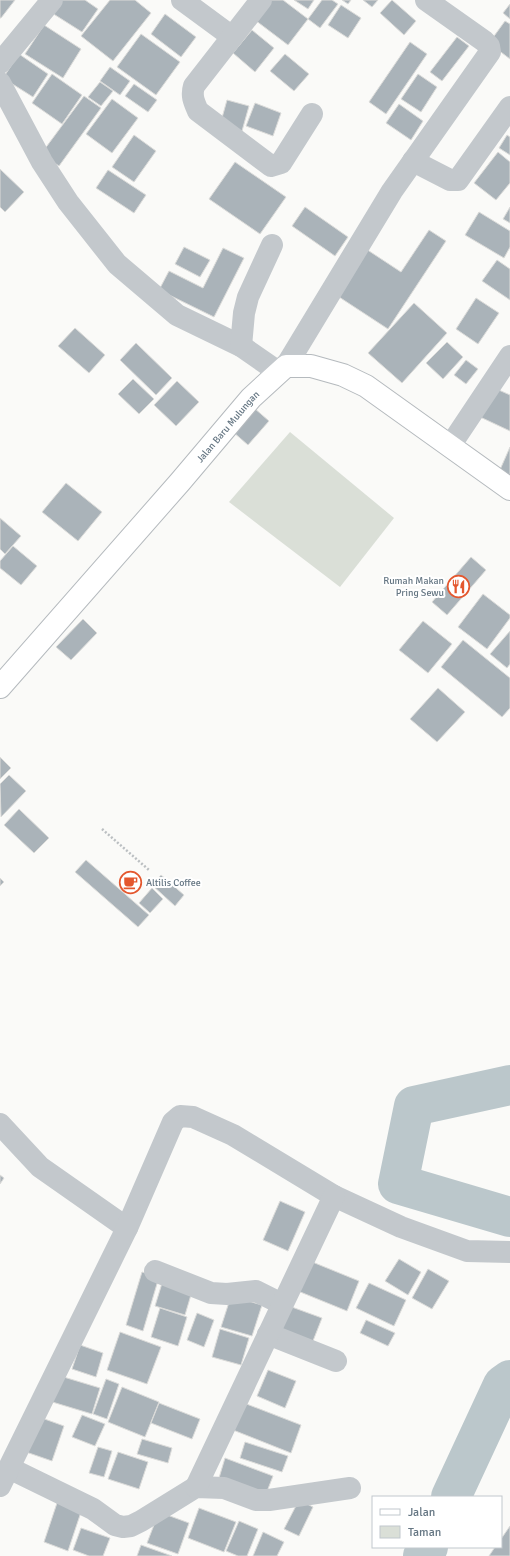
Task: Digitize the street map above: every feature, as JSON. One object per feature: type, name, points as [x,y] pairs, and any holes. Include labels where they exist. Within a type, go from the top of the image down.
[{"type":"main road","points":[[282,369],[311,366],[349,378],[366,386],[510,489]]},
{"type":"main road","name":"Jalan Baru Mulungan","points":[[0,687],[180,482],[251,398],[282,369]]},
{"type":"street","points":[[0,64],[52,0]]},
{"type":"street","points":[[182,0],[231,36]]},
{"type":"street","points":[[261,0],[231,36],[194,86],[192,94],[198,111],[271,166],[281,163],[312,114]]},
{"type":"street","points":[[0,83],[42,162],[68,202],[117,264],[177,315],[241,346],[282,369],[392,191],[490,52],[489,46],[484,41],[426,0]]},
{"type":"street","points":[[413,161],[450,180],[458,180],[510,107]]},
{"type":"street","points":[[241,346],[244,313],[248,297],[272,245]]},
{"type":"street","points":[[450,446],[510,356]]},
{"type":"street","points":[[334,1196],[196,1487],[141,1521],[131,1526],[123,1527],[115,1525],[93,1509],[4,1477],[127,1228],[167,1134],[173,1122],[180,1116],[193,1117],[233,1135],[334,1196],[401,1227],[467,1251],[510,1252]]},
{"type":"street","points":[[0,1124],[40,1167],[127,1228]]},
{"type":"street","points":[[155,1271],[211,1293],[227,1294],[251,1290],[282,1304]]},
{"type":"street","points":[[268,1334],[336,1361]]},
{"type":"street","points":[[196,1487],[224,1488],[256,1500],[269,1500],[350,1488]]},
{"type":"path","points":[[102,828],[149,870]]},
{"type":"green space","points":[[290,432],[394,518],[340,587],[229,502]]},
{"type":"building","points":[[0,0],[15,0],[1,18],[0,18]]},
{"type":"building","points":[[60,0],[85,0],[98,9],[82,32],[52,13]]},
{"type":"building","points":[[110,0],[135,0],[151,13],[113,61],[81,36]]},
{"type":"building","points":[[269,0],[283,0],[308,19],[288,45],[255,20]]},
{"type":"building","points":[[294,0],[314,0],[308,9]]},
{"type":"building","points":[[322,0],[332,0],[338,4],[320,28],[308,19]]},
{"type":"building","points":[[342,0],[351,0],[348,4]]},
{"type":"building","points":[[363,0],[378,0],[372,7]]},
{"type":"building","points":[[392,0],[416,21],[404,35],[380,13]]},
{"type":"building","points":[[510,4],[510,19],[503,13]]},
{"type":"building","points":[[341,5],[361,18],[348,38],[328,25]]},
{"type":"building","points":[[165,14],[196,37],[181,57],[151,34]]},
{"type":"building","points":[[505,21],[510,24],[510,59],[489,43]]},
{"type":"building","points":[[44,25],[81,49],[63,78],[25,54]]},
{"type":"building","points":[[252,30],[274,48],[255,72],[233,53]]},
{"type":"building","points":[[141,34],[180,62],[156,95],[117,67]]},
{"type":"building","points":[[457,37],[469,46],[442,81],[430,72]]},
{"type":"building","points":[[410,42],[427,54],[386,114],[369,102]]},
{"type":"building","points":[[19,54],[48,74],[33,97],[3,78]]},
{"type":"building","points":[[285,54],[309,74],[294,91],[270,71]]},
{"type":"building","points":[[110,67],[130,81],[120,95],[100,81]]},
{"type":"building","points":[[52,74],[82,95],[62,124],[32,103]]},
{"type":"building","points":[[418,74],[437,87],[421,112],[401,99]]},
{"type":"building","points":[[100,82],[113,91],[101,106],[88,97]]},
{"type":"building","points":[[134,84],[157,100],[148,112],[125,96]]},
{"type":"building","points":[[84,96],[101,108],[59,166],[41,154]]},
{"type":"building","points":[[112,99],[138,118],[112,153],[86,134]]},
{"type":"building","points":[[227,100],[249,106],[242,131],[220,125]]},
{"type":"building","points":[[255,103],[281,113],[273,136],[246,126]]},
{"type":"building","points":[[399,104],[423,121],[411,140],[386,123]]},
{"type":"building","points":[[134,135],[156,151],[134,182],[112,167]]},
{"type":"building","points":[[507,135],[510,137],[510,155],[499,148]]},
{"type":"building","points":[[498,152],[510,162],[510,183],[496,200],[474,183]]},
{"type":"building","points":[[235,162],[286,197],[260,234],[209,199]]},
{"type":"building","points":[[0,169],[24,192],[5,212],[0,207]]},
{"type":"building","points":[[108,170],[146,195],[134,213],[96,188]]},
{"type":"building","points":[[305,207],[348,237],[335,256],[292,226]]},
{"type":"building","points":[[510,207],[510,223],[503,219]]},
{"type":"building","points":[[479,212],[510,231],[510,247],[504,258],[465,235]]},
{"type":"building","points":[[429,230],[446,241],[388,329],[333,293],[363,247],[401,272]]},
{"type":"building","points":[[184,247],[210,260],[200,277],[175,264]]},
{"type":"building","points":[[223,248],[244,258],[214,317],[159,290],[169,271],[203,288]]},
{"type":"building","points":[[497,260],[510,269],[510,300],[482,281]]},
{"type":"building","points":[[476,298],[499,313],[478,344],[456,329]]},
{"type":"building","points":[[414,303],[447,333],[402,383],[368,353]]},
{"type":"building","points":[[75,328],[105,355],[89,373],[58,346]]},
{"type":"building","points":[[447,342],[463,357],[443,379],[426,363]]},
{"type":"building","points":[[136,343],[172,378],[156,395],[120,360]]},
{"type":"building","points":[[466,360],[478,369],[466,384],[454,375]]},
{"type":"building","points":[[133,379],[154,399],[139,414],[118,394]]},
{"type":"building","points":[[177,381],[199,402],[176,426],[154,405]]},
{"type":"building","points":[[492,387],[510,395],[510,431],[478,416]]},
{"type":"building","points":[[253,407],[269,421],[248,445],[232,431]]},
{"type":"building","points":[[510,447],[510,477],[499,472]]},
{"type":"building","points":[[66,483],[102,512],[78,541],[42,512]]},
{"type":"building","points":[[0,518],[21,536],[5,554],[0,549]]},
{"type":"building","points":[[13,546],[37,566],[21,585],[0,568],[0,561]]},
{"type":"building","name":"Rumah Makan Pring Sewu","points":[[471,557],[486,570],[447,615],[432,602]]},
{"type":"building","points":[[483,594],[510,615],[510,618],[487,649],[458,627]]},
{"type":"building","points":[[83,619],[97,633],[71,660],[56,647]]},
{"type":"building","points":[[423,621],[452,644],[428,673],[399,650]]},
{"type":"building","points":[[510,631],[510,664],[507,668],[490,654]]},
{"type":"building","points":[[463,640],[510,678],[510,708],[502,717],[441,667]]},
{"type":"building","points":[[438,688],[465,712],[437,742],[410,719]]},
{"type":"building","points":[[0,757],[11,768],[0,779]]},
{"type":"building","points":[[9,775],[26,791],[1,817],[0,784]]},
{"type":"building","points":[[19,809],[49,838],[34,853],[4,825]]},
{"type":"building","points":[[86,860],[149,915],[138,927],[75,872]]},
{"type":"building","points":[[161,875],[184,895],[175,906],[152,885]]},
{"type":"building","points":[[0,878],[4,882],[0,886]]},
{"type":"building","points":[[152,888],[163,899],[150,913],[139,903]]},
{"type":"building","points":[[0,1175],[4,1178],[0,1184]]},
{"type":"building","points":[[280,1201],[305,1212],[288,1251],[263,1240]]},
{"type":"building","points":[[305,1259],[359,1281],[347,1311],[293,1289]]},
{"type":"building","points":[[399,1259],[421,1272],[408,1295],[385,1281]]},
{"type":"building","points":[[428,1269],[449,1281],[432,1309],[412,1298]]},
{"type":"building","points":[[142,1272],[159,1277],[143,1331],[126,1325]]},
{"type":"building","points":[[163,1280],[193,1288],[185,1315],[155,1306]]},
{"type":"building","points":[[369,1283],[406,1300],[394,1326],[356,1308]]},
{"type":"building","points":[[231,1296],[262,1305],[252,1336],[221,1327]]},
{"type":"building","points":[[289,1306],[322,1318],[311,1346],[278,1333]]},
{"type":"building","points":[[160,1308],[187,1317],[178,1346],[151,1337]]},
{"type":"building","points":[[197,1313],[214,1320],[204,1347],[187,1340]]},
{"type":"building","points":[[366,1320],[395,1333],[388,1346],[360,1333]]},
{"type":"building","points":[[220,1329],[249,1338],[241,1365],[212,1357]]},
{"type":"building","points":[[120,1332],[161,1347],[147,1384],[107,1370]]},
{"type":"building","points":[[80,1345],[103,1353],[96,1377],[72,1369]]},
{"type":"building","points":[[268,1370],[296,1381],[285,1408],[257,1396]]},
{"type":"building","points":[[57,1375],[100,1388],[92,1414],[49,1401]]},
{"type":"building","points":[[106,1379],[119,1384],[107,1419],[93,1414]]},
{"type":"building","points":[[122,1387],[159,1402],[145,1437],[108,1422]]},
{"type":"building","points":[[159,1403],[200,1419],[192,1439],[151,1423]]},
{"type":"building","points":[[244,1403],[301,1425],[291,1453],[233,1430]]},
{"type":"building","points":[[82,1415],[105,1424],[95,1446],[72,1437]]},
{"type":"building","points":[[39,1417],[64,1426],[52,1461],[26,1452]]},
{"type":"building","points":[[142,1439],[172,1448],[168,1463],[137,1454]]},
{"type":"building","points":[[245,1442],[288,1456],[282,1472],[240,1458]]},
{"type":"building","points":[[98,1447],[112,1451],[104,1477],[89,1473]]},
{"type":"building","points":[[118,1452],[148,1462],[139,1489],[108,1479]]},
{"type":"building","points":[[225,1458],[273,1476],[266,1494],[219,1478]]},
{"type":"building","points":[[299,1500],[313,1507],[299,1536],[284,1529]]},
{"type":"building","points":[[57,1503],[81,1512],[68,1551],[44,1542]]},
{"type":"building","points":[[199,1508],[236,1522],[224,1552],[188,1538]]},
{"type":"building","points":[[159,1512],[189,1523],[178,1554],[147,1543]]},
{"type":"building","points":[[239,1521],[258,1529],[247,1556],[238,1556],[226,1551]]},
{"type":"building","points":[[510,1526],[510,1556],[489,1556],[494,1548],[502,1548],[502,1538]]},
{"type":"building","points":[[81,1528],[110,1538],[103,1556],[89,1556],[73,1550]]},
{"type":"building","points":[[263,1532],[284,1542],[277,1556],[253,1556]]},
{"type":"building","points":[[141,1545],[172,1556],[137,1556]]},
{"type":"waterway","points":[[510,1085],[414,1106],[398,1184],[510,1217]]},
{"type":"waterway","points":[[451,1496],[503,1385],[510,1380]]},
{"type":"waterway","points":[[423,1556],[427,1548]]},
{"type":"place","name":"Rumah Makan Pring Sewu","points":[[459,586]]},
{"type":"place","name":"Altilis Coffee","points":[[131,882]]}]
